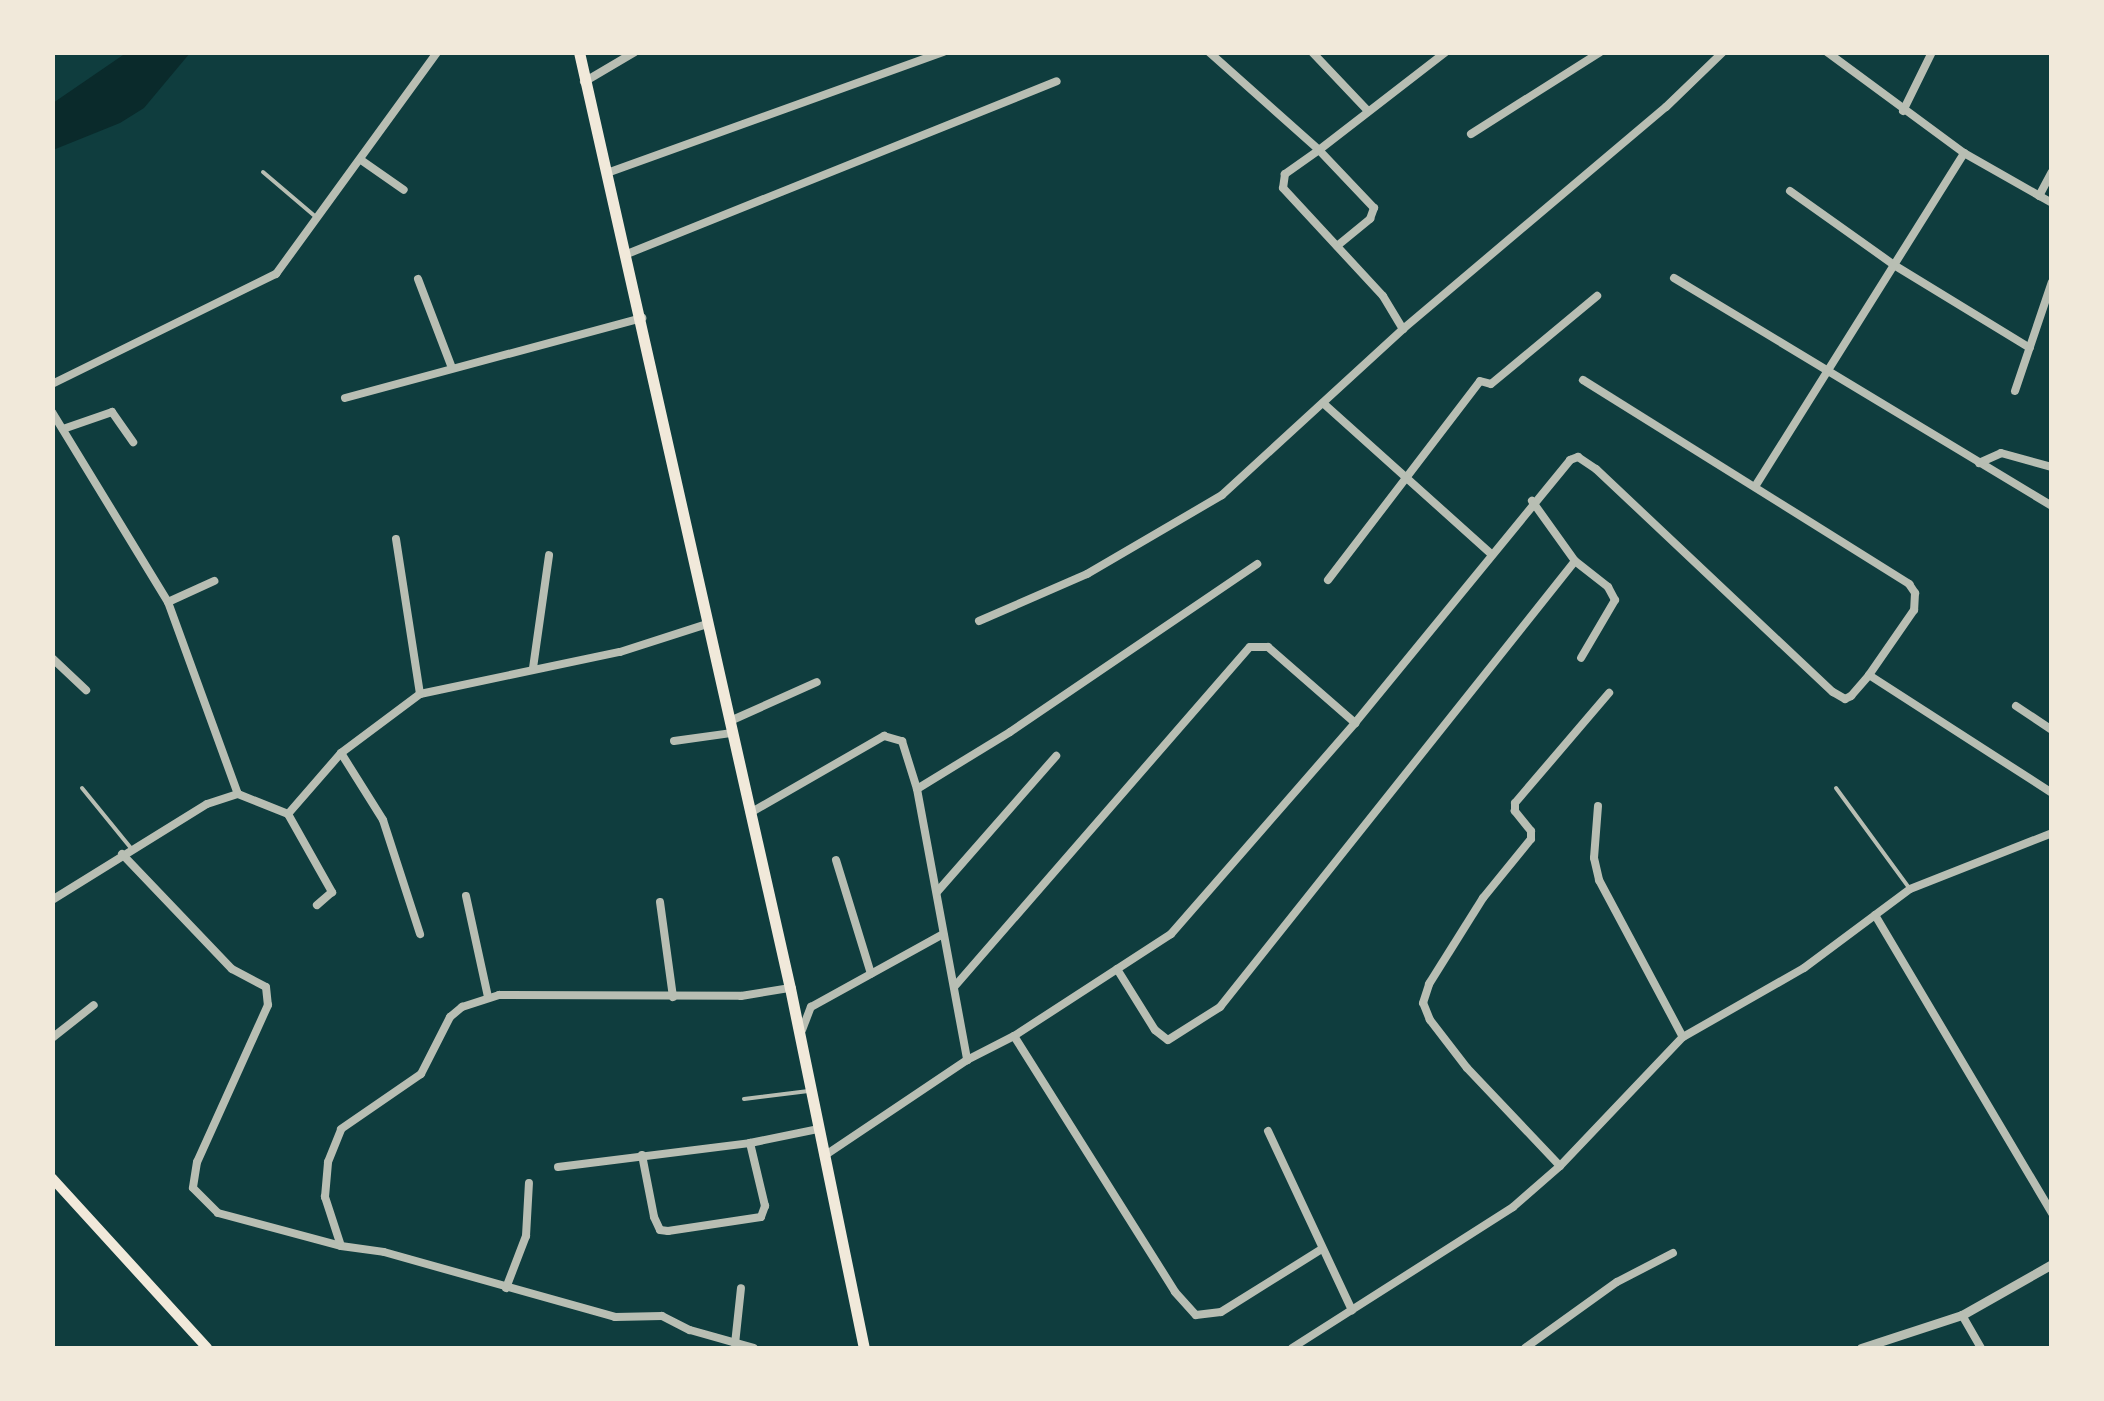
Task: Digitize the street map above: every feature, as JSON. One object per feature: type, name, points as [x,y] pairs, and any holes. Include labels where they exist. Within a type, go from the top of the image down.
[{"type":"main road","points":[[578,52],[642,318],[790,988],[864,1348]]},
{"type":"main road","points":[[52,1178],[207,1348]]},
{"type":"street","points":[[52,384],[276,274],[437,52]]},
{"type":"street","points":[[584,82],[635,52]]},
{"type":"street","points":[[607,173],[944,52]]},
{"type":"street","points":[[1209,52],[1319,150],[1374,208],[1370,219],[1336,246]]},
{"type":"street","points":[[1312,52],[1368,110]]},
{"type":"street","points":[[1402,329],[1382,296],[1283,188],[1281,180],[1446,52]]},
{"type":"street","points":[[1472,134],[1600,52]]},
{"type":"street","points":[[980,621],[1088,574],[1222,496],[1402,329],[1666,107],[1723,52]]},
{"type":"street","points":[[1827,52],[1964,152],[2052,203]]},
{"type":"street","points":[[1903,110],[1932,52]]},
{"type":"street","points":[[627,254],[1057,81]]},
{"type":"street","points":[[1756,485],[1964,152]]},
{"type":"street","points":[[361,160],[404,190]]},
{"type":"street","points":[[2039,196],[2052,172]]},
{"type":"street","points":[[1790,191],[1894,265],[2030,348]]},
{"type":"street","points":[[1674,278],[2052,506]]},
{"type":"street","points":[[418,279],[452,368]]},
{"type":"street","points":[[2015,391],[2052,282]]},
{"type":"street","points":[[1328,580],[1480,381],[1491,384],[1597,296]]},
{"type":"street","points":[[346,398],[642,318]]},
{"type":"street","points":[[824,1156],[967,1060],[1014,1036],[1170,934],[1355,724],[1532,501],[1570,460],[1578,458],[1596,469],[1833,692],[1845,699],[1851,696],[1914,610],[1915,593],[1900,577],[1583,380]]},
{"type":"street","points":[[1324,403],[1406,482],[1491,554]]},
{"type":"street","points":[[52,412],[168,602],[238,794]]},
{"type":"street","points":[[63,429],[112,412],[133,442]]},
{"type":"street","points":[[1979,464],[2001,453],[2052,467]]},
{"type":"street","points":[[1532,501],[1575,561],[1608,587],[1615,600],[1581,658]]},
{"type":"street","points":[[396,538],[420,694]]},
{"type":"street","points":[[534,668],[549,555]]},
{"type":"street","points":[[1117,969],[1155,1030],[1168,1040],[1220,1006],[1575,561]]},
{"type":"street","points":[[917,789],[1010,732],[1257,564]]},
{"type":"street","points":[[168,602],[214,580]]},
{"type":"street","points":[[288,814],[341,754],[420,694],[620,652],[707,624]]},
{"type":"street","points":[[955,986],[1250,647],[1268,647],[1355,724]]},
{"type":"street","points":[[52,658],[86,690]]},
{"type":"street","points":[[1870,675],[2052,793]]},
{"type":"street","points":[[674,741],[731,727],[817,682]]},
{"type":"street","points":[[1560,1166],[1467,1068],[1422,1004],[1429,984],[1483,898],[1531,839],[1515,803],[1609,693]]},
{"type":"street","points":[[2016,706],[2052,730]]},
{"type":"street","points":[[750,813],[884,736],[902,741],[917,789],[967,1060]]},
{"type":"street","points":[[341,754],[384,820],[420,934]]},
{"type":"street","points":[[937,892],[1056,756]]},
{"type":"street","points":[[52,900],[207,804],[238,794],[288,814],[332,892],[317,905]]},
{"type":"street","points":[[1598,806],[1594,858],[1598,880],[1683,1037]]},
{"type":"street","points":[[1292,1348],[1513,1207],[1560,1166],[1683,1037],[1804,968],[1910,889],[2052,833]]},
{"type":"street","points":[[122,854],[232,969],[266,987],[268,1005],[197,1162],[193,1188],[218,1213],[342,1246],[384,1252],[615,1317],[662,1316],[754,1348]]},
{"type":"street","points":[[836,860],[871,974]]},
{"type":"street","points":[[466,896],[488,997]]},
{"type":"street","points":[[660,902],[672,996]]},
{"type":"street","points":[[1875,916],[2052,1213]]},
{"type":"street","points":[[800,1048],[804,1019],[812,1007],[943,934]]},
{"type":"street","points":[[342,1246],[325,1197],[328,1162],[341,1129],[421,1074],[450,1017],[462,1006],[488,997],[741,996],[790,988]]},
{"type":"street","points":[[52,1038],[94,1005]]},
{"type":"street","points":[[1014,1036],[1175,1292],[1196,1315],[1222,1312],[1322,1249]]},
{"type":"street","points":[[558,1167],[750,1142],[818,1129]]},
{"type":"street","points":[[1268,1130],[1352,1310]]},
{"type":"street","points":[[642,1155],[654,1217],[660,1230],[668,1232],[761,1217],[765,1206],[750,1142]]},
{"type":"street","points":[[506,1288],[526,1236],[529,1183]]},
{"type":"street","points":[[1525,1348],[1616,1282],[1673,1253]]},
{"type":"street","points":[[1861,1348],[1962,1315],[2052,1264]]},
{"type":"street","points":[[735,1344],[741,1288]]},
{"type":"street","points":[[1962,1315],[1981,1348]]},
{"type":"lane","points":[[263,172],[317,218]]},
{"type":"lane","points":[[82,788],[131,848]]},
{"type":"lane","points":[[1836,788],[1910,889]]},
{"type":"lane","points":[[744,1099],[809,1091]]},
{"type":"water","points":[[126,53],[190,53],[144,108],[120,123],[53,150],[53,103]]}]
